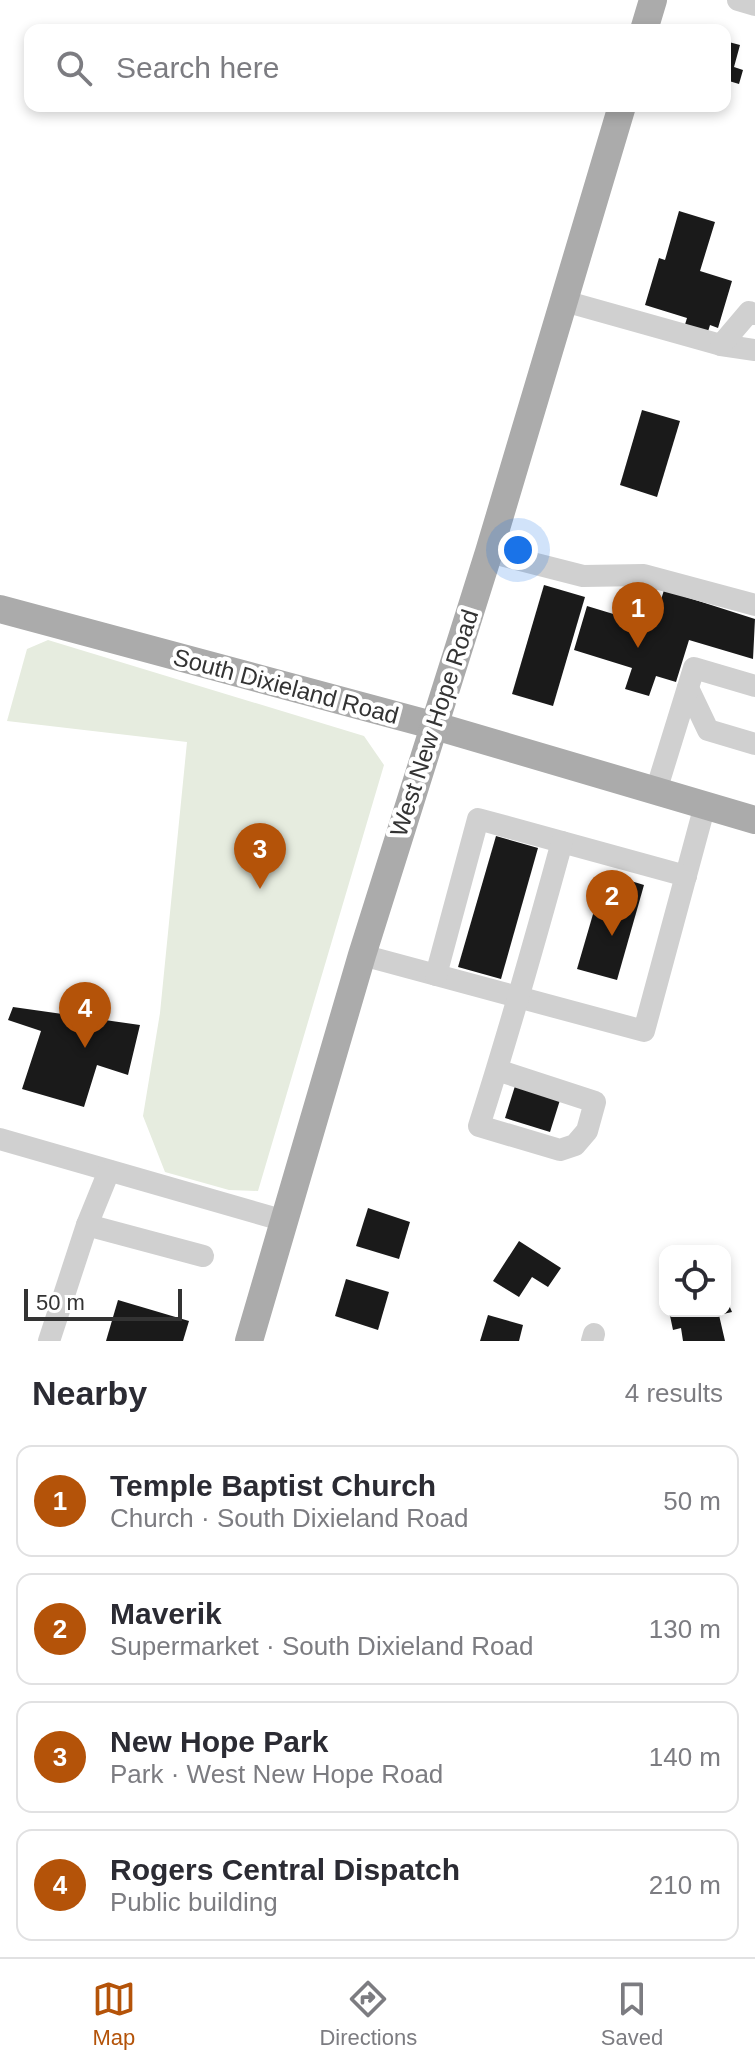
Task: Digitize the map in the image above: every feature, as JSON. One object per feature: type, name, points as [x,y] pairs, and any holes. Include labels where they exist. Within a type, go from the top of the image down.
[{"type":"main road","points":[[646,24],[653,0]]},
{"type":"main road","name":"West New Hope Road","points":[[249,1341],[362,955],[489,552],[620,112]]},
{"type":"main road","name":"South Dixieland Road","points":[[0,609],[432,725],[755,820]]},
{"type":"street","points":[[738,0],[755,5]]},
{"type":"street","points":[[564,301],[721,345],[755,350]]},
{"type":"street","points":[[721,345],[749,312],[755,314]]},
{"type":"street","points":[[489,552],[583,576],[644,575],[755,605]]},
{"type":"street","points":[[656,791],[694,668],[755,686]]},
{"type":"street","points":[[688,688],[708,730],[755,744]]},
{"type":"street","points":[[362,955],[644,1031],[705,805]]},
{"type":"street","points":[[436,975],[478,819],[686,876]]},
{"type":"street","points":[[497,1070],[595,1102],[587,1131],[575,1145],[560,1150],[479,1126],[520,998],[562,842]]},
{"type":"street","points":[[0,1139],[285,1221]]},
{"type":"street","points":[[49,1341],[87,1225],[109,1171]]},
{"type":"street","points":[[87,1225],[203,1256]]},
{"type":"shaded area","points":[[48,640],[364,736],[384,765],[258,1191],[229,1190],[165,1172],[143,1116],[160,1013],[187,742],[7,721],[27,649]]},
{"type":"building","points":[[731,43],[740,45],[734,67],[743,70],[739,84],[731,82]]},
{"type":"building","points":[[679,211],[715,222],[700,271],[732,281],[718,328],[710,325],[706,338],[683,331],[687,318],[645,305],[659,258],[665,260]]},
{"type":"building","points":[[642,410],[680,421],[657,497],[620,485]]},
{"type":"building","points":[[544,585],[585,597],[553,706],[512,694]]},
{"type":"building","points":[[664,590],[755,619],[753,659],[689,640],[676,682],[656,676],[649,696],[625,689],[632,668],[574,650],[587,606],[653,626]]},
{"type":"building","points":[[496,836],[538,848],[501,979],[458,967]]},
{"type":"building","points":[[605,873],[644,885],[617,980],[577,969]]},
{"type":"building","points":[[13,1007],[140,1025],[128,1075],[97,1065],[84,1107],[22,1089],[41,1031],[8,1020]]},
{"type":"building","points":[[515,1086],[560,1100],[550,1132],[505,1118]]},
{"type":"building","points":[[368,1208],[410,1222],[399,1259],[356,1246]]},
{"type":"building","points":[[519,1241],[561,1268],[548,1287],[532,1277],[519,1297],[493,1281]]},
{"type":"building","points":[[346,1279],[389,1292],[378,1330],[335,1316]]},
{"type":"building","points":[[118,1300],[189,1321],[183,1341],[106,1341]]},
{"type":"building","points":[[488,1315],[523,1325],[519,1341],[480,1341]]},
{"type":"building","points":[[670,1317],[719,1317],[725,1341],[683,1341],[681,1328],[673,1330]]},
{"type":"place","name":"Temple Baptist Church","points":[[638,648]]},
{"type":"place","name":"New Hope Park","points":[[260,889]]},
{"type":"place","name":"Maverik","points":[[612,936]]},
{"type":"place","name":"Rogers Central Dispatch","points":[[85,1048]]}]
